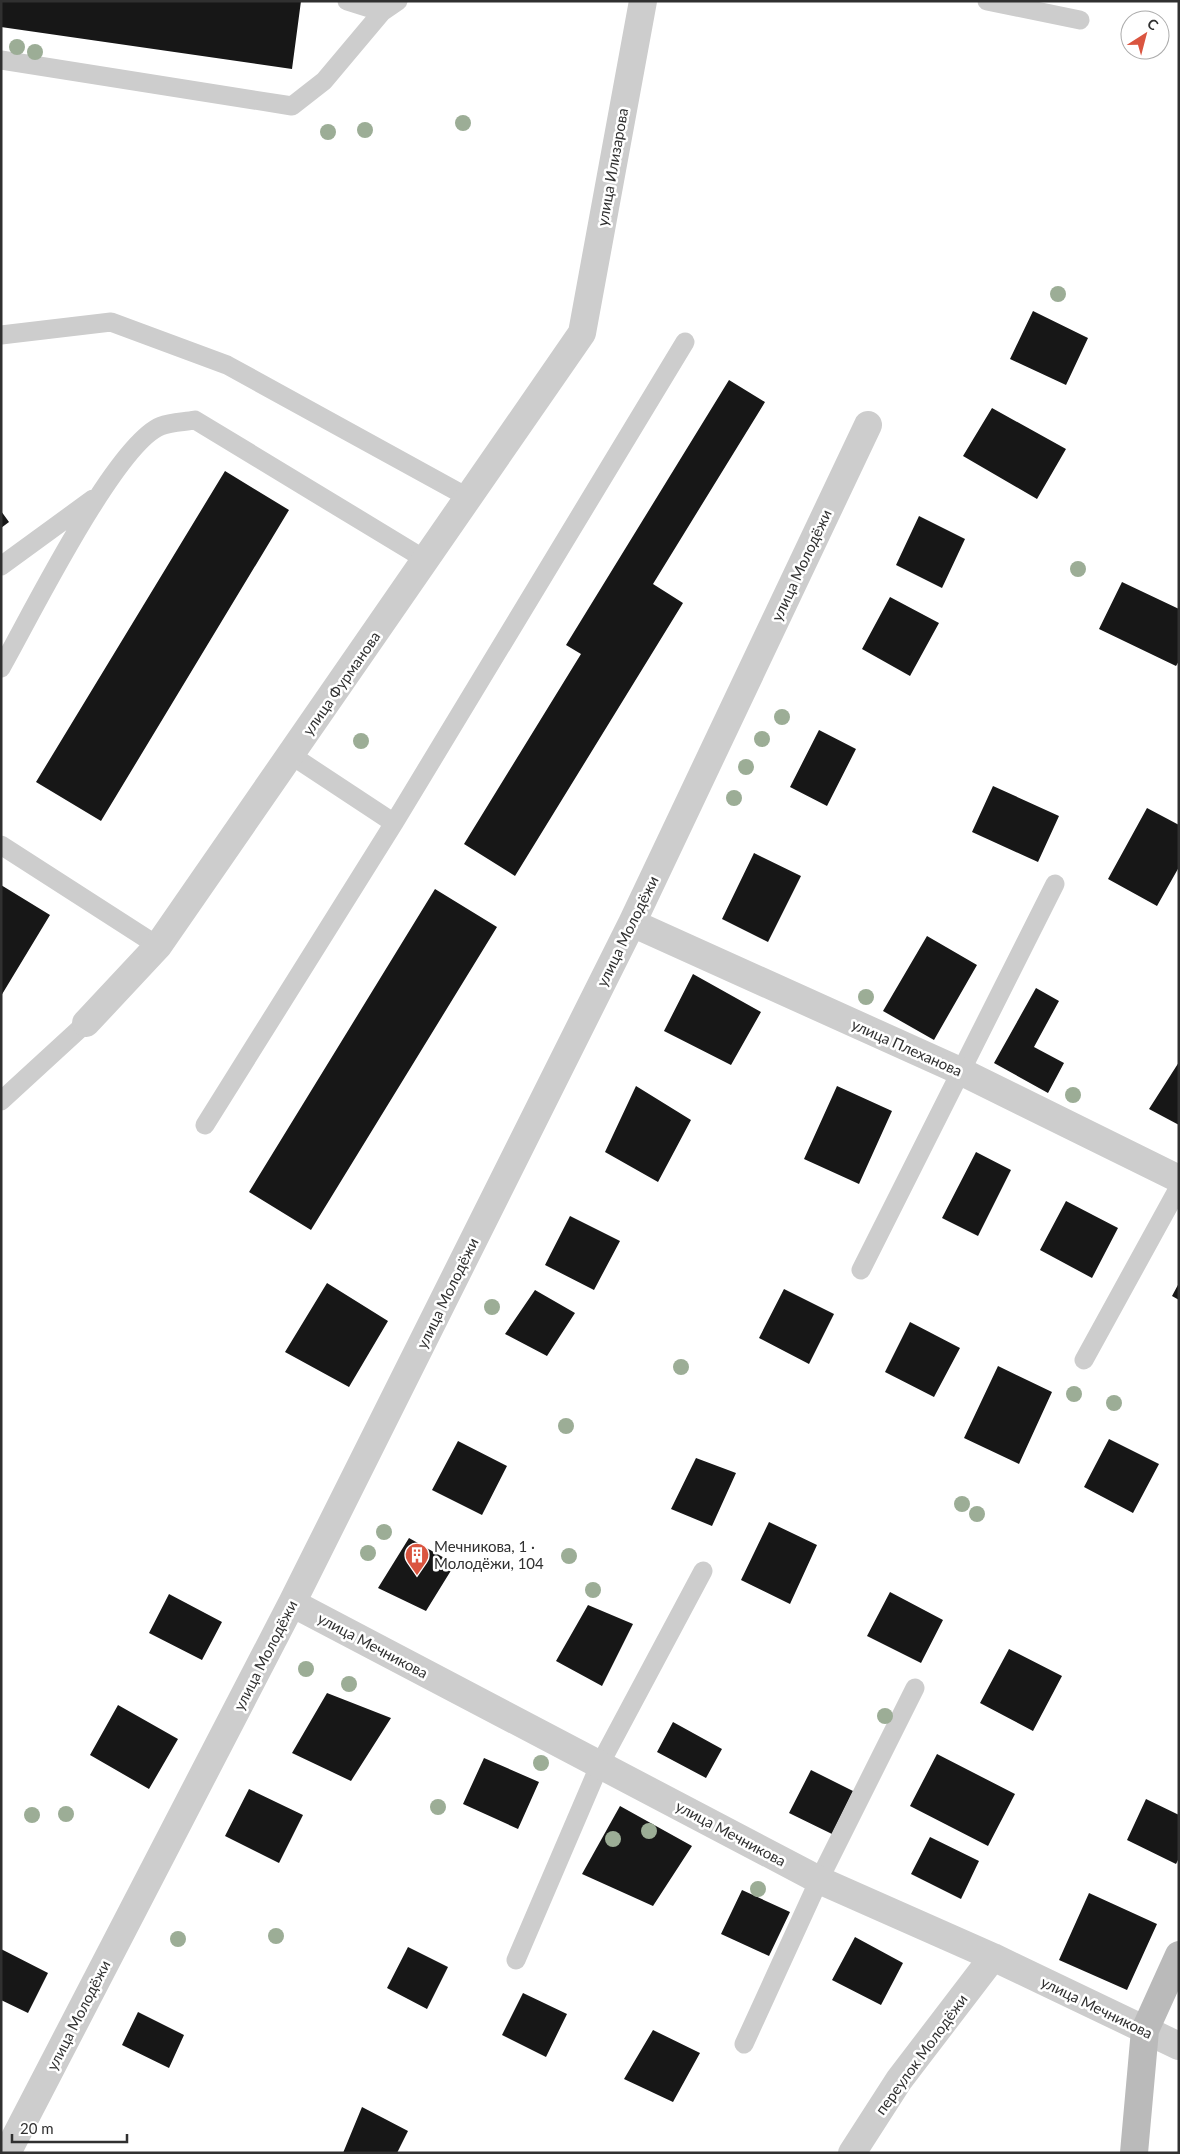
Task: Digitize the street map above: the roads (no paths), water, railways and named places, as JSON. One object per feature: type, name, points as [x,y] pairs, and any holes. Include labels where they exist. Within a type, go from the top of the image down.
[{"type":"main road","points":[[1134,2153],[1145,2030],[1179,1955]]},
{"type":"street","name":"улица Илизарова","points":[[582,333],[643,1]]},
{"type":"street","name":"улица Фурманова","points":[[86,1023],[158,946],[582,333]]},
{"type":"street","name":"улица Молодёжи","points":[[7,2153],[292,1603],[632,923],[868,425]]},
{"type":"street","name":"улица Плеханова","points":[[632,923],[960,1071],[1179,1180]]},
{"type":"street","name":"улица Мечникова","points":[[292,1603],[819,1880],[993,1957],[1179,2046]]},
{"type":"street","name":"переулок Молодёжи","points":[[852,2153],[900,2080],[993,1957]]},
{"type":"lane","points":[[347,1],[382,12]]},
{"type":"lane","points":[[1,60],[292,106],[324,81],[382,12],[398,1]]},
{"type":"lane","points":[[987,1],[1080,20]]},
{"type":"lane","points":[[1,335],[111,322],[227,365],[469,498]]},
{"type":"lane","points":[[205,1125],[394,823],[685,342]]},
{"type":"lane","points":[[1,668],[98,495],[136,444],[160,426],[195,420],[426,560]]},
{"type":"lane","points":[[1,566],[98,495]]},
{"type":"lane","points":[[291,755],[394,823]]},
{"type":"lane","points":[[1,845],[158,946]]},
{"type":"lane","points":[[861,1270],[1055,884]]},
{"type":"lane","points":[[1,1102],[86,1023]]},
{"type":"lane","points":[[1084,1360],[1179,1187]]},
{"type":"lane","points":[[516,1960],[600,1764],[703,1571]]},
{"type":"lane","points":[[744,2044],[819,1880],[915,1688]]},
{"type":"place","name":"Мечникова, 1 · Молодёжи, 104","points":[[417,1576]]}]
